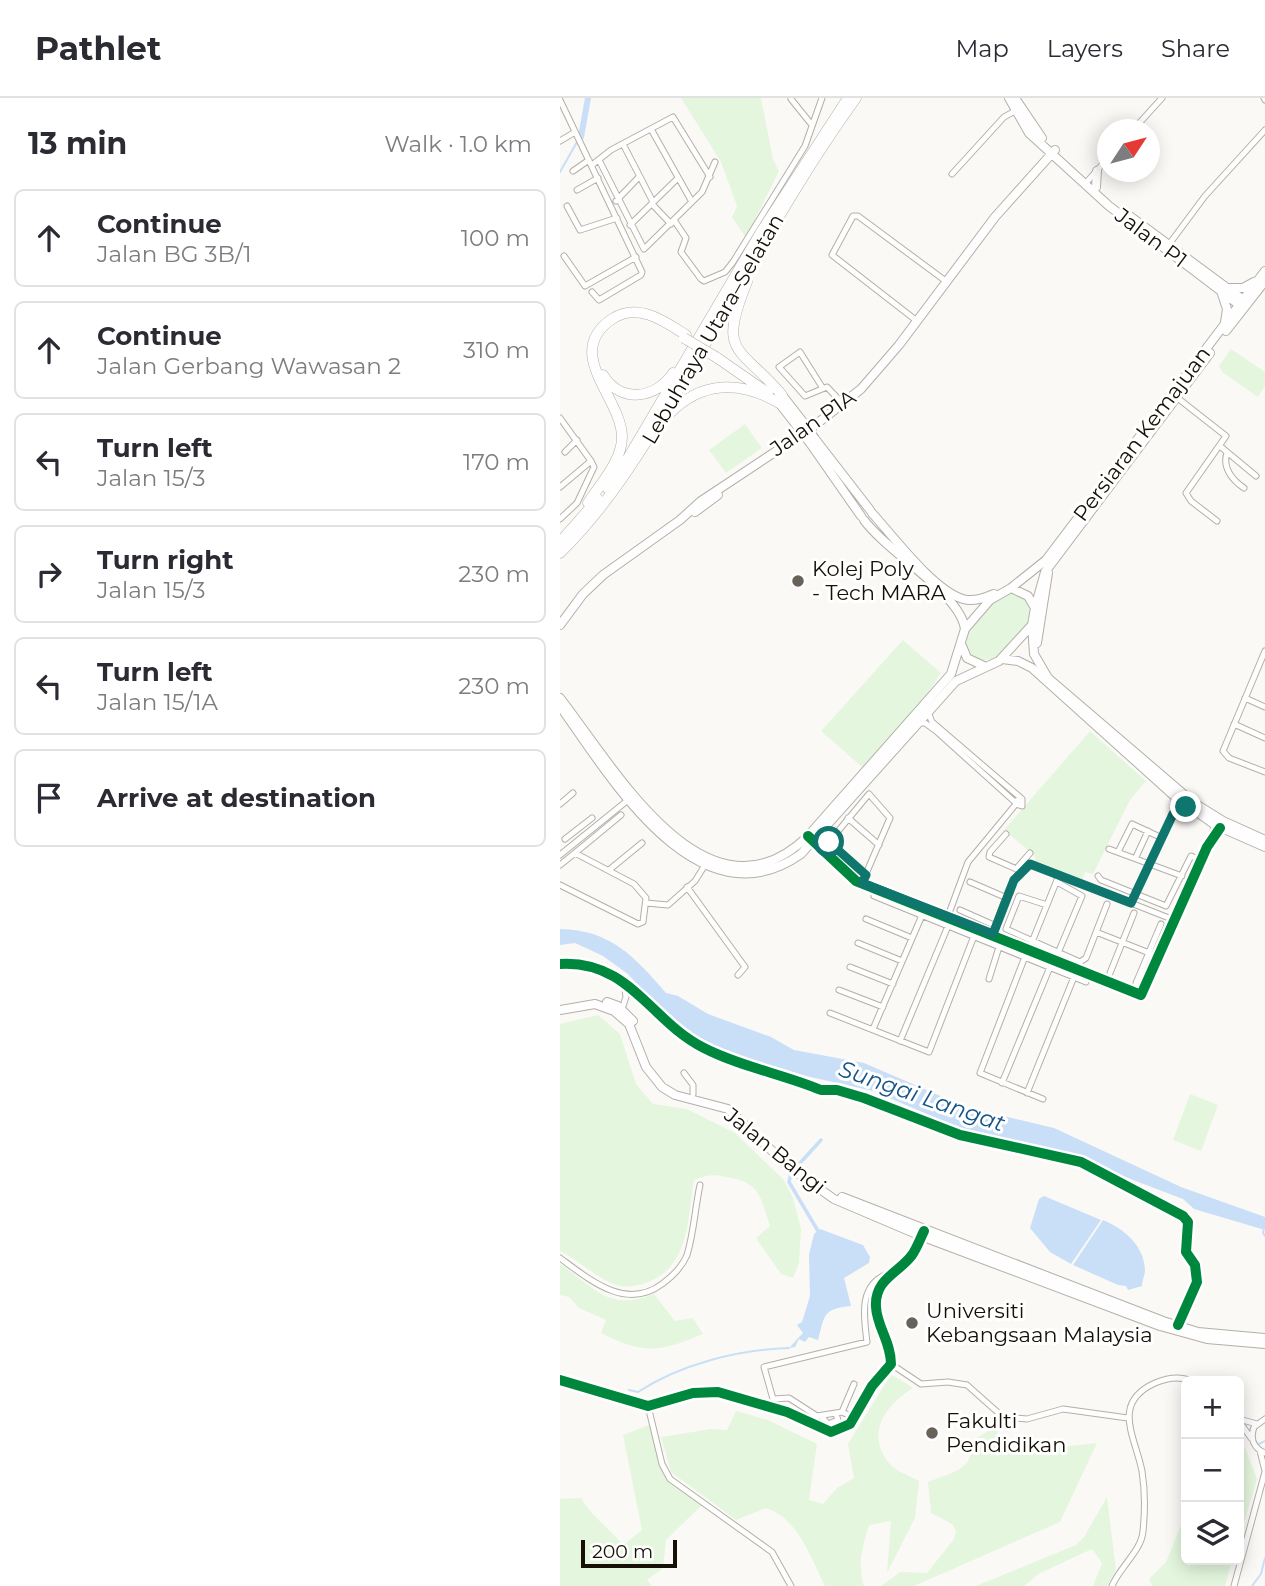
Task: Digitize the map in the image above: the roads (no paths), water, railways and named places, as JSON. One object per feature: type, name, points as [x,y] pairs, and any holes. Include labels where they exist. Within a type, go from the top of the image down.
[{"type":"highway","name":"Lebuhraya Utara–Selatan","points":[[560,542],[628,458],[798,172],[848,98]]},
{"type":"highway","name":"Lebuhraya Utara–Selatan","points":[[560,553],[623,479],[711,335],[766,237],[856,98]]},
{"type":"highway","points":[[766,237],[735,312],[732,331],[740,355],[780,399]]},
{"type":"highway","points":[[571,531],[615,461],[622,439],[617,413],[595,370],[593,348],[600,330],[615,317],[644,313],[716,355],[780,399]]},
{"type":"highway","points":[[685,337],[643,318],[618,322],[600,341],[599,369],[617,390],[631,395],[646,395],[665,383],[692,351]]},
{"type":"highway","points":[[623,479],[667,415],[693,394],[718,386],[731,386],[780,399]]},
{"type":"main road","name":"Jalan P1","points":[[1009,98],[1015,111],[1040,143],[1054,152],[1060,162],[1096,187],[1167,247]]},
{"type":"main road","name":"Jalan P1","points":[[1015,98],[1033,128],[1054,152],[1167,247],[1244,304]]},
{"type":"main road","points":[[1040,143],[1044,152],[1042,165]]},
{"type":"main road","name":"Jalan P1A","points":[[560,624],[603,575],[844,405],[886,363],[999,214],[1054,152]]},
{"type":"main road","points":[[1042,165],[1051,160],[1060,162]]},
{"type":"main road","points":[[1086,180],[1097,171]]},
{"type":"main road","points":[[1096,187],[1097,171]]},
{"type":"main road","points":[[1225,325],[1227,309],[1224,289],[1243,288],[1263,276]]},
{"type":"main road","name":"Persiaran Kemajuan","points":[[1035,608],[1040,581],[1050,566],[1263,276]]},
{"type":"main road","name":"Persiaran Kemajuan","points":[[1011,588],[1046,560],[1175,396],[1225,325],[1244,304]]},
{"type":"main road","points":[[780,399],[812,441],[863,518],[886,546],[958,607],[965,629]]},
{"type":"main road","points":[[812,441],[871,511],[948,590],[969,600],[1011,588],[1028,596],[1035,608],[1032,625],[1033,647],[1038,664],[1048,678],[1178,791],[1223,821],[1253,835],[1265,844]]},
{"type":"main road","points":[[1038,664],[1037,639],[1050,566]]},
{"type":"main road","points":[[560,698],[638,803],[658,824],[716,861],[743,867],[769,863],[794,849],[815,843],[953,672],[965,629],[993,595],[1025,577]]},
{"type":"main road","points":[[940,687],[950,668],[958,642],[958,607]]},
{"type":"main road","points":[[560,706],[628,800],[664,836],[705,865],[731,873],[759,873],[791,862],[815,843],[956,681],[1002,659],[1032,625]]},
{"type":"main road","points":[[961,642],[967,658],[987,666]]},
{"type":"main road","points":[[1002,659],[1023,663],[1038,674],[1172,794],[1217,827],[1265,844]]},
{"type":"main road","points":[[956,681],[1009,663],[1038,674]]},
{"type":"main road","points":[[579,732],[590,737]]},
{"type":"main road","points":[[590,737],[593,750]]},
{"type":"main road","points":[[869,794],[866,789],[871,778]]},
{"type":"main road","points":[[625,786],[628,800]]},
{"type":"main road","points":[[628,800],[638,803]]},
{"type":"main road","points":[[702,854],[705,865]]},
{"type":"main road","points":[[705,865],[716,861]]},
{"type":"main road","name":"Jalan Bangi","points":[[560,1008],[596,999],[622,1009],[634,1022],[656,1074],[672,1088],[718,1099],[739,1111],[795,1168]]},
{"type":"main road","name":"Jalan Bangi","points":[[560,1008],[595,1004],[614,1011],[629,1024],[646,1068],[662,1087],[676,1095],[727,1109],[795,1168],[841,1196],[922,1233],[1184,1334],[1265,1344]]},
{"type":"main road","name":"Jalan Bangi","points":[[922,1233],[1198,1332],[1265,1338]]},
{"type":"street","points":[[1143,119],[1162,98]]},
{"type":"street","points":[[791,99],[810,124]]},
{"type":"street","points":[[560,100],[563,113],[575,130],[636,257],[641,275],[598,301],[592,292]]},
{"type":"street","points":[[623,144],[652,203],[686,238],[681,252],[704,281],[724,271],[733,262],[805,146],[820,100]]},
{"type":"street","points":[[951,174],[1004,117],[1015,111]]},
{"type":"street","points":[[573,171],[599,160],[673,117],[710,177]]},
{"type":"street","points":[[799,124],[810,124]]},
{"type":"street","points":[[651,129],[692,202]]},
{"type":"street","points":[[560,139],[575,130]]},
{"type":"street","points":[[1167,247],[1205,196],[1265,131]]},
{"type":"street","points":[[599,160],[644,249],[692,202],[710,177],[715,162]]},
{"type":"street","points":[[577,190],[598,178]]},
{"type":"street","points":[[611,204],[639,178]]},
{"type":"street","points":[[630,225],[678,178]]},
{"type":"street","points":[[567,206],[580,230],[617,218]]},
{"type":"street","points":[[917,321],[832,255],[853,216],[858,216],[947,282]]},
{"type":"street","points":[[564,256],[585,286],[636,257]]},
{"type":"street","points":[[822,387],[805,396],[779,367],[800,352],[822,387],[833,392],[844,405]]},
{"type":"street","points":[[1175,396],[1225,434],[1226,440],[1186,493],[1217,521]]},
{"type":"street","points":[[560,519],[583,492],[594,467],[577,440],[561,422]]},
{"type":"street","points":[[565,452],[577,440]]},
{"type":"street","points":[[1220,447],[1256,476]]},
{"type":"street","points":[[1227,453],[1227,467],[1233,479],[1244,488]]},
{"type":"street","points":[[561,483],[590,458]]},
{"type":"street","points":[[1265,651],[1223,748],[1224,754],[1265,772]]},
{"type":"street","points":[[1257,669],[1265,672]]},
{"type":"street","points":[[1245,698],[1265,707]]},
{"type":"street","points":[[928,712],[932,722],[1017,803]]},
{"type":"street","points":[[918,723],[925,723],[936,731],[1017,803]]},
{"type":"street","points":[[1234,724],[1265,738]]},
{"type":"street","points":[[560,804],[573,793]]},
{"type":"street","points":[[862,883],[866,875],[879,845],[890,816],[869,794],[829,842],[866,875]]},
{"type":"street","points":[[1131,903],[1173,814],[1176,803],[1172,794]]},
{"type":"street","points":[[567,859],[561,854],[628,800]]},
{"type":"street","points":[[950,917],[971,863],[1017,803]]},
{"type":"street","points":[[1173,814],[1181,808],[1192,809]]},
{"type":"street","points":[[560,865],[621,815]]},
{"type":"street","points":[[565,839],[592,818]]},
{"type":"street","points":[[848,818],[879,845]]},
{"type":"street","points":[[1119,850],[1130,826],[1162,838]]},
{"type":"street","points":[[815,843],[849,876],[862,883],[1141,995],[1217,827]]},
{"type":"street","points":[[1136,857],[1148,831]]},
{"type":"street","points":[[560,833],[570,846]]},
{"type":"street","points":[[1006,834],[990,852],[989,857],[1018,870],[1035,864],[1174,920]]},
{"type":"street","points":[[609,870],[642,843]]},
{"type":"street","points":[[1109,849],[1119,850],[1182,876]]},
{"type":"street","points":[[560,885],[638,924],[643,922],[646,904],[644,894],[634,884],[575,853]]},
{"type":"street","points":[[993,934],[1018,870],[1030,853]]},
{"type":"street","points":[[1098,876],[1101,880],[1165,906],[1170,904],[1191,856],[1201,860]]},
{"type":"street","points":[[646,904],[668,905],[705,865]]},
{"type":"street","points":[[1032,942],[1060,874]]},
{"type":"street","points":[[970,882],[1007,898]]},
{"type":"street","points":[[1057,882],[1082,896],[1058,953]]},
{"type":"street","points":[[687,887],[745,967],[738,975]]},
{"type":"street","points":[[874,896],[1086,982]]},
{"type":"street","points":[[1047,905],[1025,896],[1017,898],[1006,929],[1080,961],[1084,960],[1107,904]]},
{"type":"street","points":[[873,1030],[925,907]]},
{"type":"street","points":[[960,910],[996,926]]},
{"type":"street","points":[[1110,973],[1134,913]]},
{"type":"street","points":[[866,919],[912,939]]},
{"type":"street","points":[[1136,983],[1161,924]]},
{"type":"street","points":[[900,1041],[948,926]]},
{"type":"street","points":[[1096,932],[1157,956]]},
{"type":"street","points":[[830,1013],[929,1052],[974,936]]},
{"type":"street","points":[[858,943],[902,961]]},
{"type":"street","points":[[989,979],[999,947]]},
{"type":"street","points":[[1028,949],[981,1075],[1044,1099]]},
{"type":"street","points":[[560,964],[587,965],[624,981],[702,1047],[821,1090],[837,1090],[864,1098],[960,1135],[1081,1162],[1183,1216],[1188,1223],[1186,1252],[1195,1265],[1196,1282],[1178,1325]]},
{"type":"street","points":[[850,967],[893,984]]},
{"type":"street","points":[[1002,1083],[1050,967]]},
{"type":"street","points":[[1027,1093],[1074,977]]},
{"type":"street","points":[[622,1009],[626,997],[624,981]]},
{"type":"street","points":[[839,990],[883,1007]]},
{"type":"street","points":[[684,1073],[693,1085],[693,1094]]},
{"type":"street","points":[[560,1258],[593,1282],[616,1293],[639,1294],[655,1289],[673,1276],[686,1257],[700,1185]]},
{"type":"street","points":[[560,1380],[648,1406],[710,1391],[787,1412],[828,1432],[842,1429],[855,1418],[872,1386],[891,1364],[889,1341],[876,1309],[882,1282],[911,1257],[922,1233]]},
{"type":"street","points":[[854,1384],[838,1420],[828,1423],[789,1398],[773,1399],[764,1367],[868,1342],[863,1324],[868,1289],[874,1280],[891,1272]]},
{"type":"street","points":[[891,1364],[921,1384],[948,1382],[967,1385],[997,1413],[1007,1418],[1027,1419],[1063,1409],[1128,1418]]},
{"type":"street","points":[[1112,1586],[1143,1532],[1144,1487],[1128,1418],[1129,1409],[1142,1390],[1158,1382],[1181,1379]]},
{"type":"street","points":[[648,1406],[662,1464],[670,1479],[772,1552],[792,1586]]},
{"type":"street","points":[[822,1417],[839,1413],[855,1418]]},
{"type":"street","points":[[1244,1421],[1257,1424],[1265,1419]]},
{"type":"street","points":[[1253,1441],[1257,1424]]},
{"type":"street","points":[[1234,1586],[1265,1471],[1263,1452],[1244,1428]]},
{"type":"water","name":"Sungai Langat","points":[[560,929],[594,934],[608,940],[632,957],[666,993],[678,996],[708,1014],[771,1037],[794,1050],[864,1063],[966,1107],[1054,1128],[1181,1187],[1265,1217],[1265,1230],[1194,1209],[1183,1199],[1078,1159],[955,1126],[873,1091],[806,1076],[717,1049],[703,1043],[658,1007],[628,974],[603,956],[575,943],[560,945]]},
{"type":"water","points":[[1044,1196],[1101,1220],[1071,1264],[1050,1252],[1030,1228],[1039,1199]]},
{"type":"water","points":[[1103,1220],[1125,1233],[1137,1246],[1144,1261],[1142,1286],[1128,1290],[1126,1286],[1073,1265]]},
{"type":"water","points":[[820,1229],[863,1245],[870,1257],[869,1263],[844,1278],[851,1306],[835,1309],[827,1314],[818,1340],[809,1337],[805,1342],[799,1339],[795,1347],[789,1348],[803,1333],[797,1325],[802,1322],[810,1296],[809,1255],[814,1234]]},
{"type":"waterway","points":[[581,137],[588,98]]},
{"type":"waterway","points":[[560,172],[577,142]]},
{"type":"waterway","points":[[818,1231],[789,1182],[791,1173],[821,1140]]},
{"type":"waterway","points":[[1265,1224],[1265,1236]]},
{"type":"waterway","points":[[629,1390],[638,1392],[672,1374],[710,1360],[789,1348]]},
{"type":"waterway","points":[[1259,1444],[1265,1441]]},
{"type":"waterway","points":[[1252,1586],[1261,1574],[1265,1558]]},
{"type":"place","name":"Kolej Poly - Tech MARA","points":[[798,581]]},
{"type":"place","name":"Universiti Kebangsaan Malaysia","points":[[912,1323]]},
{"type":"place","name":"Fakulti Pendidikan","points":[[932,1433]]}]
